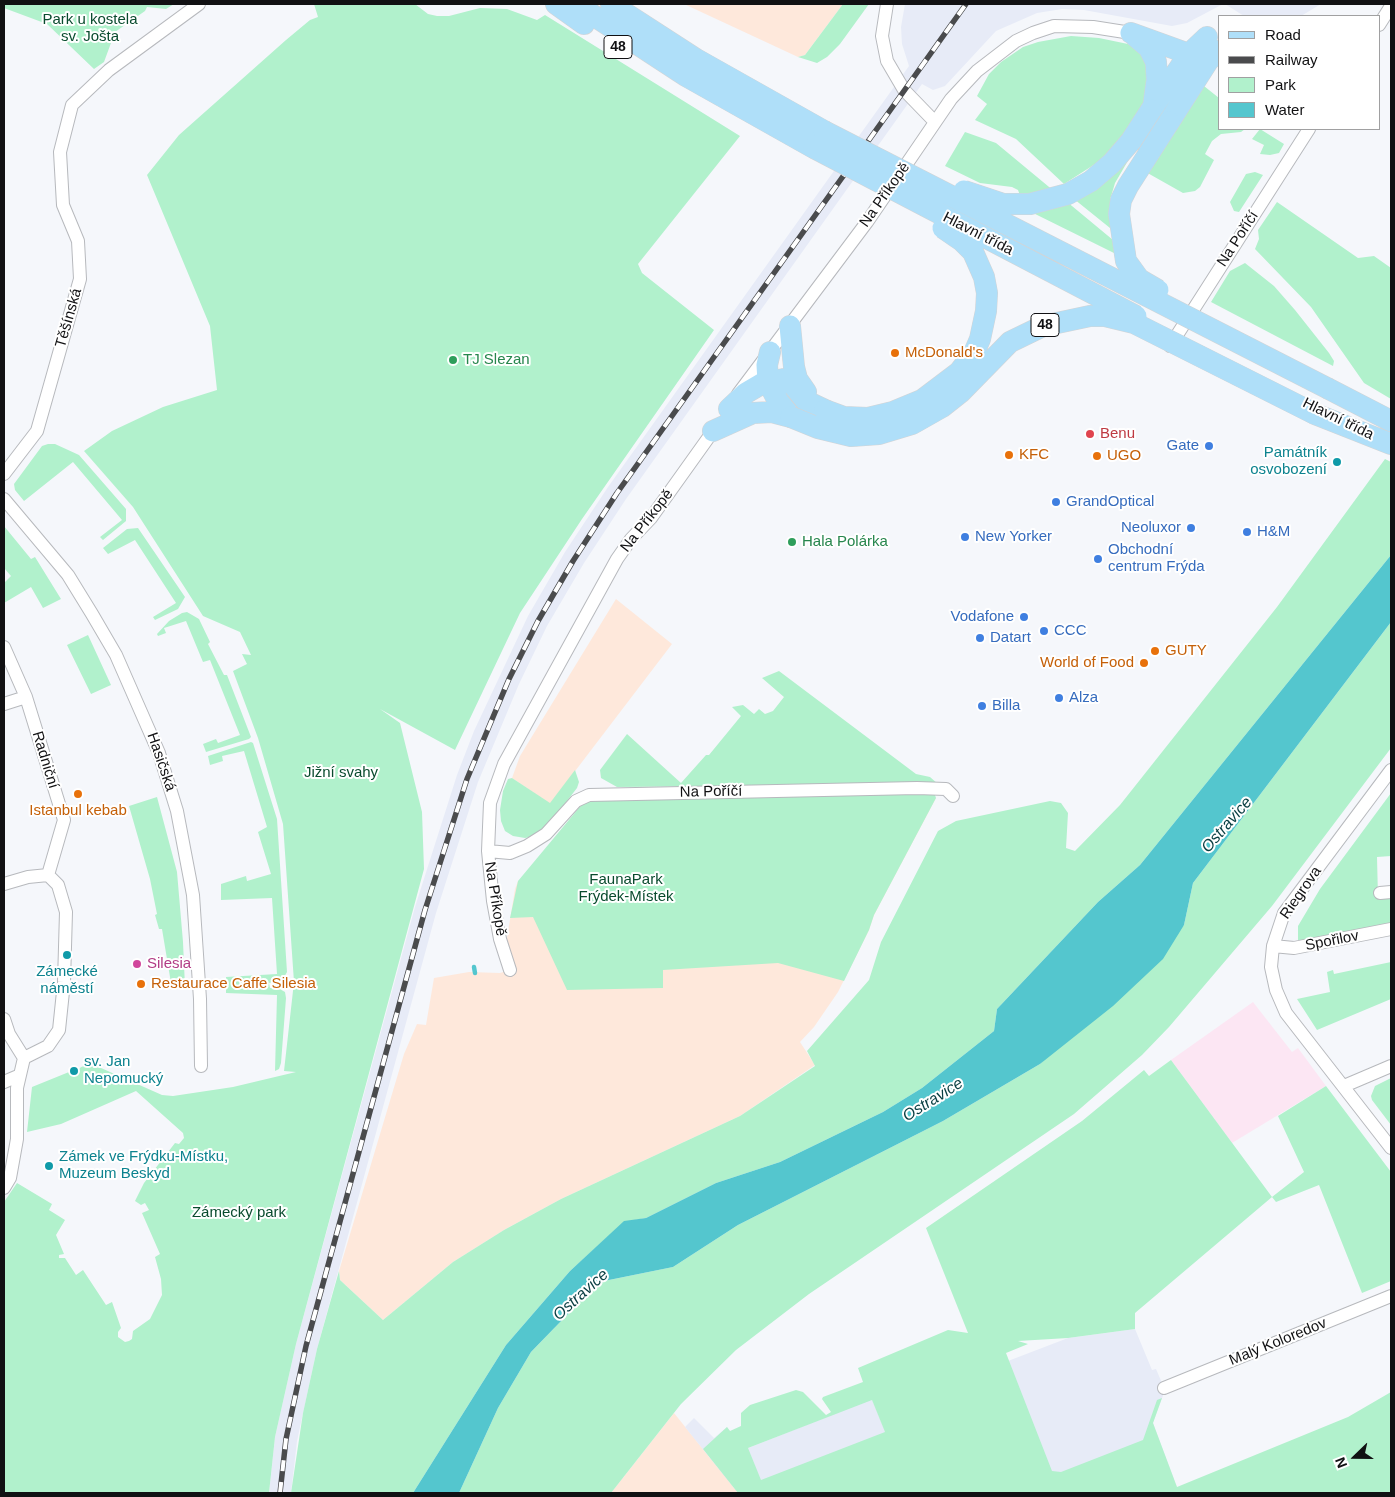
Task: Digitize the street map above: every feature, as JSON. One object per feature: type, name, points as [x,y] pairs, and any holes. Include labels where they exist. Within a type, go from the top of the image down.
[{"type":"main road","name":"48","points":[[556,4],[635,58],[692,67]]},
{"type":"main road","name":"Hlavní třída","points":[[576,4],[692,67],[819,140],[1316,412]]},
{"type":"main road","name":"48","points":[[611,4],[692,67]]},
{"type":"main road","name":"48","points":[[630,4],[659,23],[692,67]]},
{"type":"main road","name":"48","points":[[1131,34],[1146,44],[1156,62],[1157,80],[1152,110]]},
{"type":"main road","points":[[1131,34],[1216,44]]},
{"type":"main road","points":[[1131,34],[1189,54]]},
{"type":"main road","points":[[1169,38],[1189,54],[1194,66],[1196,80]]},
{"type":"main road","name":"48","points":[[819,140],[869,144],[987,200],[1003,204],[1030,204],[1068,194],[1098,176],[1125,148],[1189,54],[1216,44]]},
{"type":"main road","name":"48","points":[[1216,44],[1208,61],[1121,200],[1119,230],[1124,254],[1130,268],[1149,286],[1286,355],[1331,386]]},
{"type":"main road","name":"48","points":[[819,140],[1331,386],[1391,420]]},
{"type":"main road","name":"48","points":[[813,402],[844,417],[868,418],[894,412],[922,400],[959,372],[974,353],[984,322],[987,293],[976,258],[962,240],[846,178],[819,140]]},
{"type":"main road","name":"48","points":[[713,432],[752,413],[772,412],[792,417],[818,428],[851,436],[878,434],[912,424],[942,407],[961,392],[1010,342],[1043,326],[1090,316],[1105,316],[1134,323],[1316,412],[1391,444]]},
{"type":"main road","points":[[790,326],[794,367],[800,385],[813,402]]},
{"type":"main road","points":[[768,382],[766,365],[770,352]]},
{"type":"main road","points":[[729,409],[746,394],[768,382],[784,379],[789,381],[813,402]]},
{"type":"main road","name":"48","points":[[768,382],[778,401],[792,417]]},
{"type":"street","name":"Těšínská","points":[[4,474],[36,431],[80,279],[78,240],[63,205],[60,152],[72,104],[109,70],[199,4]]},
{"type":"street","points":[[887,4],[882,36],[887,61],[904,90],[935,122]]},
{"type":"street","points":[[1380,23],[1391,6]]},
{"type":"street","name":"Na Příkopě","points":[[510,970],[500,939],[492,901],[488,852],[490,803],[504,764],[617,559],[631,539],[651,518],[729,409],[747,379],[790,326],[867,222],[935,122],[977,71],[1005,48],[1033,33],[1064,26],[1093,27],[1131,34]]},
{"type":"street","name":"Na Poříčí","points":[[1168,351],[1308,130]]},
{"type":"street","name":"Hasičská","points":[[4,499],[68,576],[92,614],[120,664],[159,754],[177,811],[193,895],[200,999],[201,1066]]},
{"type":"street","name":"Radniční","points":[[4,647],[26,697],[64,820],[48,875]]},
{"type":"street","points":[[4,704],[26,697]]},
{"type":"street","name":"Riegrova","points":[[1391,770],[1284,913],[1273,946],[1271,967],[1276,990],[1286,1013],[1391,1148]]},
{"type":"street","name":"Na Poříčí","points":[[488,852],[510,853],[527,846],[546,834],[576,801],[589,795],[917,788],[946,789],[953,796]]},
{"type":"street","points":[[4,884],[28,877],[48,875],[58,885],[66,912],[64,982],[59,1030],[48,1046],[24,1058],[18,1076],[17,1139],[10,1178],[4,1188]]},
{"type":"street","name":"Spořilov","points":[[1273,946],[1294,948],[1391,929]]},
{"type":"street","points":[[4,1019],[9,1034],[24,1058]]},
{"type":"street","points":[[1344,1086],[1391,1066]]},
{"type":"street","points":[[4,1082],[18,1076]]},
{"type":"street","name":"Malý Koloredov","points":[[1164,1388],[1391,1296]]},
{"type":"shaded area","points":[[684,4],[843,4],[805,55],[798,57]]},
{"type":"shaded area","points":[[905,4],[1223,4],[1187,23],[1172,26],[1084,10],[1062,9],[1037,13],[996,31],[945,86],[933,90],[922,84],[626,499],[584,563],[547,626],[519,684],[478,782],[436,913],[317,1349],[297,1441],[291,1493],[269,1493],[275,1437],[296,1344],[415,907],[457,775],[474,731],[528,616],[565,552],[608,487],[909,66],[902,44],[901,27]]},
{"type":"shaded area","points":[[1225,4],[1321,4],[1303,15],[1242,15]]},
{"type":"shaded area","points":[[616,599],[672,644],[550,804],[512,778],[520,756]]},
{"type":"shaded area","points":[[936,798],[874,915],[869,930],[838,992],[814,1027],[800,1042],[815,1065],[740,1116],[561,1199],[504,1230],[453,1262],[383,1320],[340,1280],[339,1271],[404,1054],[417,1024],[426,1025],[434,978],[469,972],[500,973],[516,968],[506,944],[518,881]]},
{"type":"shaded area","points":[[1253,1002],[1292,1052],[1298,1048],[1326,1086],[1232,1143],[1171,1060]]},
{"type":"shaded area","points":[[1135,1329],[1152,1370],[1156,1369],[1165,1390],[1153,1423],[1179,1493],[738,1493],[685,1427],[694,1418],[714,1438],[727,1427],[743,1450],[872,1399],[885,1431],[1008,1361],[1068,1338]]},
{"type":"shaded area","points":[[674,1413],[736,1490],[738,1493],[611,1493]]},
{"type":"green space","name":"Park u kostela sv. Jošta","points":[[4,4],[174,4],[166,9],[147,7],[145,11],[115,32],[104,62],[94,69],[47,24],[4,8]]},
{"type":"green space","points":[[314,4],[415,4],[428,14],[437,16],[449,16],[480,8],[507,9],[537,20],[545,15],[740,136],[638,264],[642,273],[714,330],[582,519],[520,613],[455,750],[380,709],[400,723],[422,812],[424,869],[296,1344],[275,1437],[269,1493],[4,1493],[4,1202],[17,1183],[52,1204],[49,1210],[65,1220],[56,1235],[64,1254],[59,1255],[59,1258],[65,1258],[76,1275],[83,1270],[106,1305],[112,1302],[121,1328],[118,1332],[118,1337],[125,1342],[129,1341],[132,1339],[133,1331],[150,1319],[162,1295],[161,1279],[155,1257],[160,1254],[142,1213],[149,1210],[145,1203],[141,1205],[135,1201],[144,1183],[175,1143],[179,1144],[184,1138],[183,1133],[136,1091],[61,1124],[27,1132],[32,1087],[69,1072],[75,1073],[81,1067],[92,1064],[162,1095],[173,1096],[233,1087],[296,1072],[284,1071],[294,982],[283,824],[258,738],[233,671],[247,664],[242,654],[251,655],[240,632],[203,616],[133,507],[84,451],[112,431],[163,407],[217,390],[210,326],[147,175],[179,135],[286,40],[310,20],[318,17]]},
{"type":"green space","points":[[843,4],[869,4],[840,44],[827,57],[817,63],[798,57],[805,55]]},
{"type":"green space","points":[[1071,36],[1099,38],[1128,44],[1140,50],[1153,79],[1140,113],[1115,145],[1103,159],[1064,184],[1016,139],[975,120],[987,104],[977,96],[989,74],[1001,62],[1023,47],[1038,42]]},
{"type":"green space","points":[[1204,86],[1218,97],[1218,130],[1244,130],[1241,132],[1221,134],[1212,141],[1205,154],[1214,160],[1200,187],[1195,191],[1183,193],[1144,171]]},
{"type":"green space","points":[[1259,130],[1262,130],[1284,144],[1279,153],[1270,155],[1260,154],[1264,145],[1252,139]]},
{"type":"green space","points":[[965,132],[996,143],[1113,240],[1116,254],[1025,209],[1018,190],[1012,187],[980,183],[945,166]]},
{"type":"green space","points":[[1129,159],[1115,183],[1110,200],[1110,228],[1074,199]]},
{"type":"green space","points":[[1255,172],[1263,175],[1239,212],[1234,211],[1230,202],[1246,174]]},
{"type":"green space","points":[[1277,202],[1358,258],[1374,256],[1391,268],[1391,399],[1364,383],[1311,307],[1255,249],[1259,239],[1258,230]]},
{"type":"green space","points":[[1245,263],[1274,286],[1295,310],[1329,353],[1334,361],[1333,366],[1211,302],[1230,271]]},
{"type":"green space","points":[[55,444],[79,455],[126,509],[126,521],[103,540],[100,537],[122,520],[73,462],[24,501],[15,490],[14,484],[42,446]]},
{"type":"green space","points":[[1385,459],[1391,462],[1391,555],[1140,865],[1098,902],[997,1009],[994,1031],[922,1088],[883,1112],[780,1162],[716,1183],[646,1218],[624,1222],[570,1271],[506,1345],[413,1493],[291,1493],[303,1413],[317,1349],[339,1271],[340,1280],[383,1320],[453,1262],[504,1230],[561,1199],[740,1116],[815,1066],[807,1051],[869,980],[881,942],[938,831],[956,821],[1050,801],[1061,803],[1068,813],[1066,848],[1075,851],[1120,805],[1277,607]]},
{"type":"green space","points":[[4,526],[31,559],[35,557],[61,599],[43,608],[31,587],[4,603],[4,583],[11,576],[4,568]]},
{"type":"green space","points":[[138,528],[185,597],[178,609],[155,620],[153,617],[176,603],[135,540],[108,554],[103,548],[127,529]]},
{"type":"green space","points":[[187,612],[199,619],[210,642],[208,644],[224,675],[227,675],[251,737],[249,739],[206,752],[203,744],[216,739],[218,743],[240,735],[210,660],[203,662],[186,621],[164,628],[166,633],[158,636],[157,634],[169,621]]},
{"type":"green space","points":[[1391,622],[1391,748],[1272,906],[1169,1027],[1142,1055],[1074,1114],[809,1294],[736,1350],[681,1404],[611,1493],[459,1493],[498,1408],[531,1352],[599,1282],[673,1267],[738,1225],[943,1121],[1040,1064],[1184,925],[1193,883]]},
{"type":"green space","points":[[88,635],[111,685],[91,694],[67,645]]},
{"type":"green space","points":[[779,671],[916,774],[930,777],[938,784],[617,787],[601,778],[600,770],[627,734],[681,783],[706,755],[709,755],[741,716],[732,707],[743,705],[754,714],[759,709],[765,714],[773,711],[784,697],[762,678]]},
{"type":"green space","points":[[251,742],[253,743],[277,819],[287,972],[283,979],[269,983],[270,988],[278,988],[285,992],[286,998],[281,1063],[279,1069],[275,1071],[277,995],[226,993],[226,977],[277,974],[272,898],[221,900],[221,884],[246,876],[247,881],[271,874],[258,832],[267,827],[244,751],[222,756],[223,761],[210,765],[208,756]]},
{"type":"green space","points":[[575,770],[579,782],[577,788],[546,828],[535,836],[525,838],[513,836],[505,831],[501,821],[500,810],[503,791],[508,779],[512,778],[550,803]]},
{"type":"green space","points":[[1391,793],[1391,856],[1377,857],[1378,897],[1391,897],[1391,925],[1302,942],[1298,940],[1298,926],[1320,889]]},
{"type":"green space","name":"FaunaPark Frýdek-Místek","points":[[935,795],[936,798],[874,915],[869,930],[844,981],[778,963],[663,970],[663,988],[567,990],[533,917],[510,918],[518,881],[583,803],[590,801]]},
{"type":"green space","points":[[157,797],[177,872],[183,942],[185,987],[172,989],[162,929],[159,929],[155,915],[157,914],[150,879],[129,806]]},
{"type":"green space","points":[[1391,962],[1391,999],[1317,1030],[1297,999],[1330,992],[1327,972],[1333,970],[1334,974]]},
{"type":"green space","points":[[1171,1060],[1272,1197],[1135,1313],[1135,1329],[1068,1338],[1018,1341],[1028,1344],[1006,1353],[1052,1471],[1061,1472],[1143,1440],[1157,1400],[1162,1398],[1153,1423],[1177,1487],[1348,1417],[1391,1392],[1391,1493],[738,1493],[703,1449],[727,1427],[730,1431],[741,1426],[741,1413],[750,1405],[796,1390],[803,1392],[826,1415],[831,1412],[822,1399],[823,1397],[863,1382],[858,1368],[948,1330],[968,1333],[926,1228],[1082,1121],[1144,1070],[1149,1076]],"holes":[[[872,1400],[885,1432],[761,1480],[748,1448]]]},
{"type":"green space","points":[[1391,1078],[1391,1125],[1371,1096],[1375,1086]]},
{"type":"green space","points":[[1326,1086],[1391,1172],[1391,1281],[1362,1293],[1319,1185],[1276,1202],[1272,1197],[1304,1172],[1278,1116]]},
{"type":"water","name":"Ostravice","points":[[1391,555],[1391,622],[1193,883],[1184,925],[1163,959],[1113,1006],[1040,1064],[943,1121],[738,1225],[673,1267],[599,1282],[531,1352],[498,1408],[459,1493],[413,1493],[506,1345],[570,1271],[624,1221],[646,1218],[716,1183],[780,1162],[883,1112],[922,1088],[994,1031],[997,1009],[1098,902],[1140,865]]},
{"type":"waterway","points":[[474,967],[475,973]]},
{"type":"railway","points":[[280,1493],[286,1439],[306,1346],[425,910],[467,779],[509,679],[538,621],[573,561],[617,493],[966,4]]},
{"type":"place","name":"McDonald's","points":[[895,353]]},
{"type":"place","name":"TJ Slezan","points":[[453,360]]},
{"type":"place","name":"Benu","points":[[1090,434]]},
{"type":"place","name":"Gate","points":[[1209,446]]},
{"type":"place","name":"KFC","points":[[1009,455]]},
{"type":"place","name":"UGO","points":[[1097,456]]},
{"type":"place","name":"Památník osvobození","points":[[1337,462]]},
{"type":"place","name":"GrandOptical","points":[[1056,502]]},
{"type":"place","name":"Neoluxor","points":[[1191,528]]},
{"type":"place","name":"H&M","points":[[1247,532]]},
{"type":"place","name":"New Yorker","points":[[965,537]]},
{"type":"place","name":"Hala Polárka","points":[[792,542]]},
{"type":"place","name":"Obchodní centrum Frýda","points":[[1098,559]]},
{"type":"place","name":"Vodafone","points":[[1024,617]]},
{"type":"place","name":"CCC","points":[[1044,631]]},
{"type":"place","name":"Datart","points":[[980,638]]},
{"type":"place","name":"GUTY","points":[[1155,651]]},
{"type":"place","name":"World of Food","points":[[1144,663]]},
{"type":"place","name":"Alza","points":[[1059,698]]},
{"type":"place","name":"Billa","points":[[982,706]]},
{"type":"place","name":"Istanbul kebab","points":[[78,794]]},
{"type":"place","name":"Zámecké náměstí","points":[[67,955]]},
{"type":"place","name":"Silesia","points":[[137,964]]},
{"type":"place","name":"Restaurace Caffe Silesia","points":[[141,984]]},
{"type":"place","name":"sv. Jan Nepomucký","points":[[74,1071]]},
{"type":"place","name":"Zámek ve Frýdku-Místku, Muzeum Beskyd","points":[[49,1166]]},
{"type":"park label","name":"Jižní svahy","points":[[341,773]]},
{"type":"park label","name":"Zámecký park","points":[[239,1213]]}]
